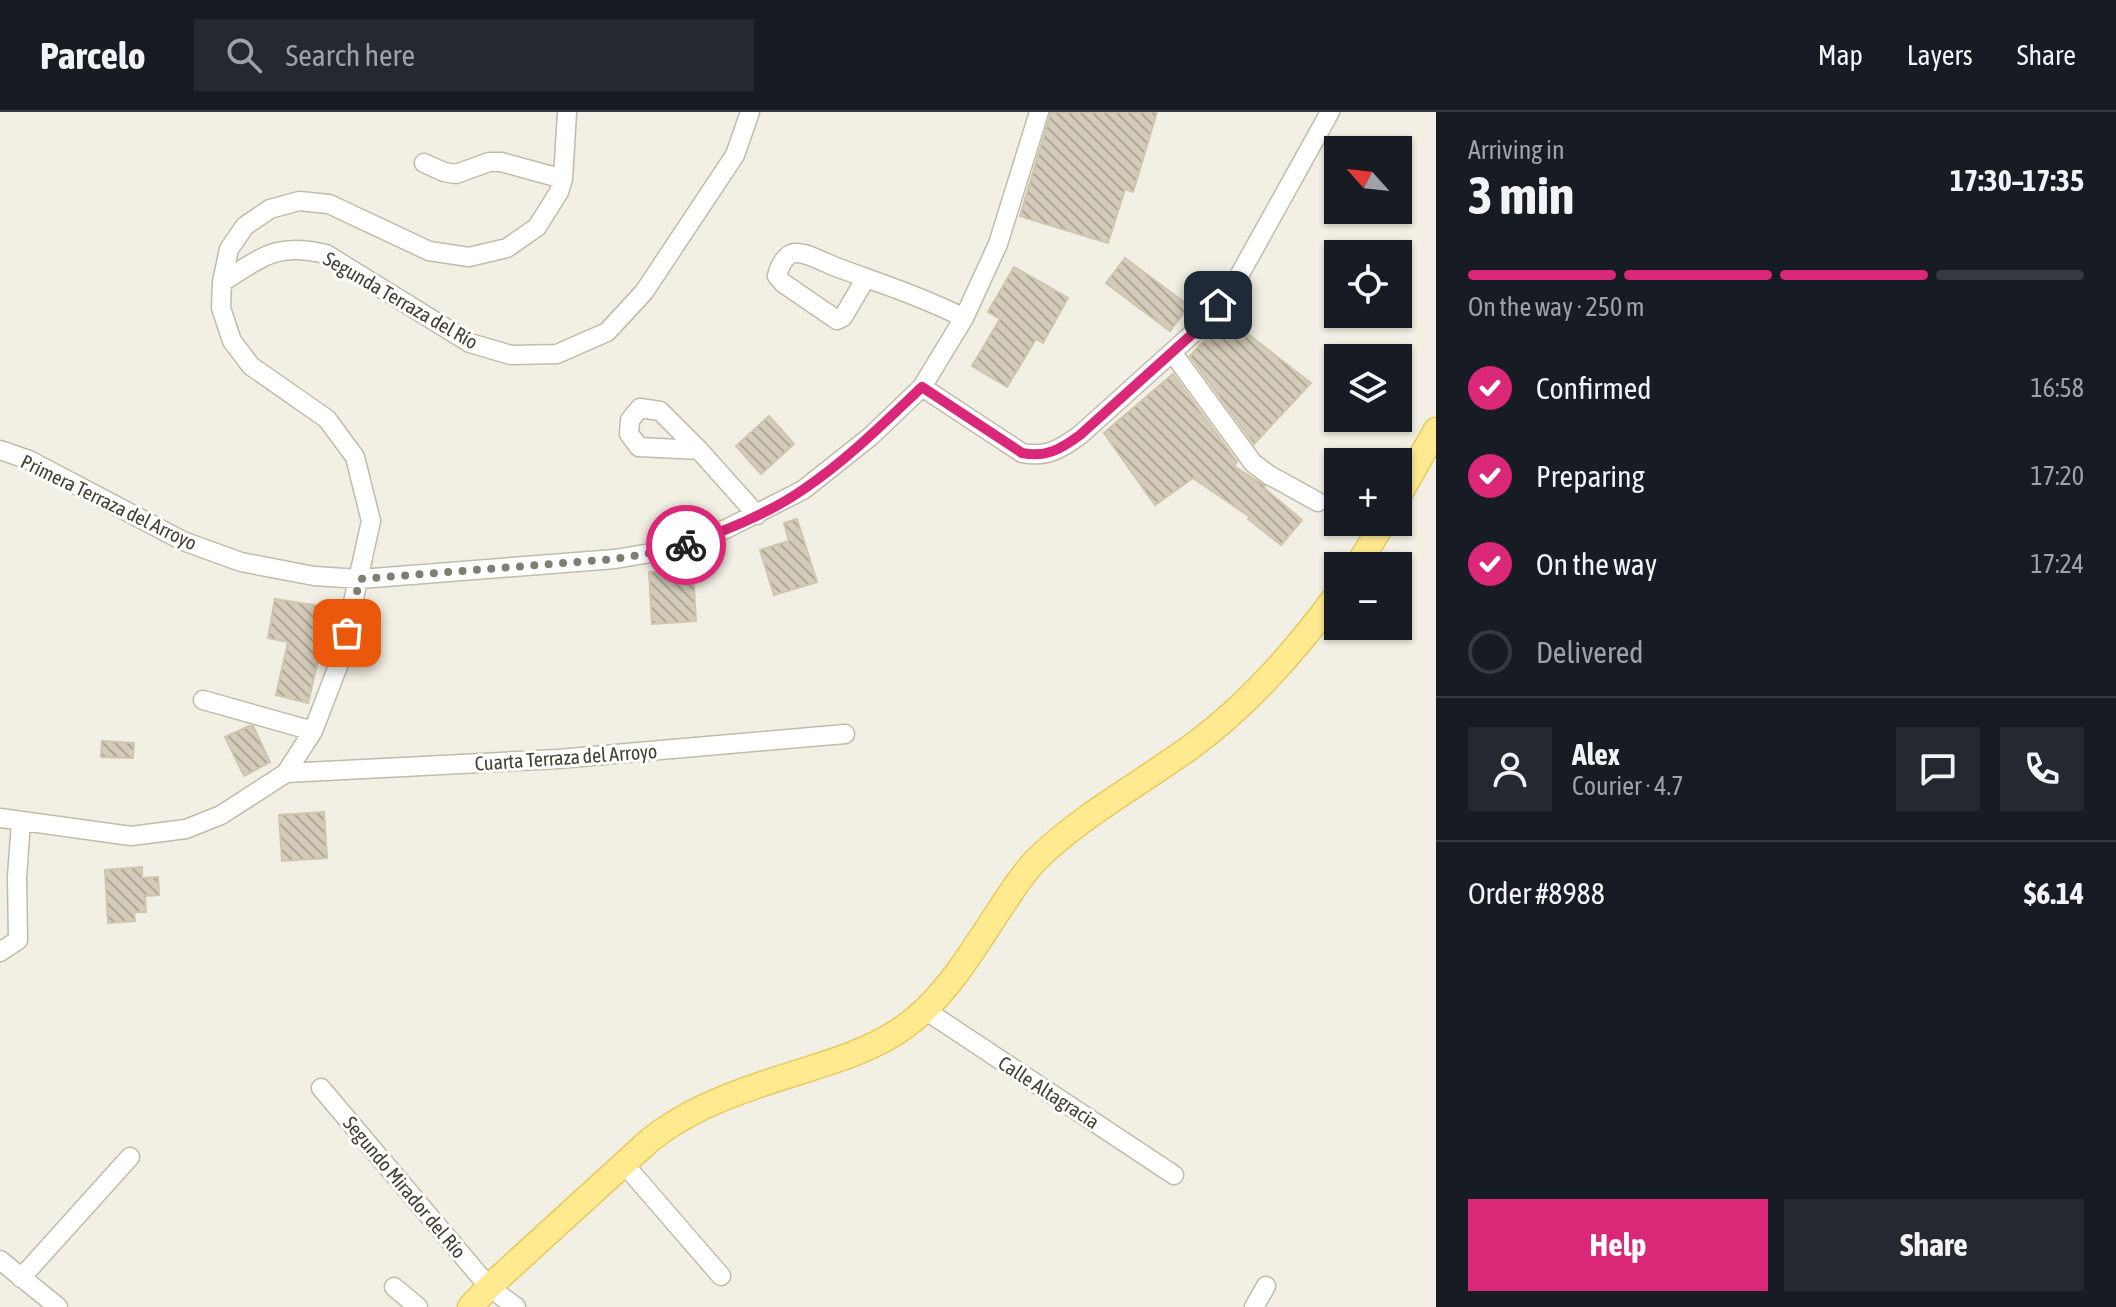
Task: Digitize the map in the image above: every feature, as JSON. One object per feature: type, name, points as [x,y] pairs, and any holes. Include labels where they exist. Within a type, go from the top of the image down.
[{"type":"main road","points":[[1412,472],[1436,430]]},
{"type":"main road","points":[[470,1307],[650,1140],[692,1111],[878,1044],[925,1010],[946,988],[1033,862],[1071,829],[1190,748],[1234,713],[1293,651],[1324,611]]},
{"type":"street","points":[[0,818],[131,836],[186,829],[221,815],[286,773],[313,731],[340,661],[371,521],[355,457],[327,419],[251,366],[232,341],[221,308],[222,282],[229,249],[245,226],[270,209],[299,201],[329,204],[429,251],[469,257],[507,248],[537,227],[559,192],[563,179],[567,112]]},
{"type":"street","name":"Segunda Terraza del Río","points":[[222,282],[272,252],[300,248],[326,254],[470,343],[511,355],[557,354],[607,332],[644,292],[735,155],[750,112]]},
{"type":"street","name":"Primera Terraza del Arroyo","points":[[0,450],[29,460],[183,541],[241,562],[314,576],[360,579],[615,559],[674,549],[757,515],[803,490],[871,436],[922,387],[964,318],[998,244],[1039,112]]},
{"type":"street","points":[[922,387],[1022,453],[1040,456],[1060,449],[1080,435],[1200,327],[1235,283],[1330,112]]},
{"type":"street","points":[[424,163],[456,174],[489,162],[501,162],[563,179]]},
{"type":"street","points":[[866,278],[843,317],[837,320],[777,276],[779,267],[793,253],[800,253],[866,278],[964,318]]},
{"type":"street","points":[[1172,352],[1253,463],[1318,502]]},
{"type":"street","points":[[699,450],[757,515]]},
{"type":"street","points":[[203,700],[313,731]]},
{"type":"street","name":"Cuarta Terraza del Arroyo","points":[[286,773],[558,759],[845,734]]},
{"type":"street","points":[[0,952],[18,940],[21,822]]},
{"type":"street","name":"Calle Altagracia","points":[[925,1010],[1174,1175]]},
{"type":"street","name":"Segundo Mirador del Río","points":[[321,1088],[489,1287],[516,1307]]},
{"type":"street","points":[[21,1278],[130,1157]]},
{"type":"street","points":[[625,1165],[721,1276]]},
{"type":"street","points":[[0,1260],[58,1307]]},
{"type":"street","points":[[1254,1307],[1266,1286]]},
{"type":"street","points":[[394,1287],[418,1307]]},
{"type":"building","points":[[1051,112],[1157,112],[1133,192],[1125,189],[1108,243],[1020,216]]},
{"type":"building","points":[[1125,258],[1189,306],[1170,331],[1106,283]]},
{"type":"building","points":[[1014,267],[1068,298],[1043,343],[1036,339],[1007,387],[972,366],[1000,319],[988,312]]},
{"type":"building","points":[[1226,317],[1311,383],[1254,444],[1190,356]]},
{"type":"building","points":[[1173,374],[1237,462],[1234,466],[1265,486],[1302,520],[1281,545],[1248,519],[1250,517],[1193,478],[1155,505],[1104,433]]},
{"type":"building","points":[[769,416],[794,444],[761,474],[736,446]]},
{"type":"building","points":[[797,519],[817,582],[774,595],[760,550],[789,541],[784,523]]},
{"type":"building","points":[[693,570],[696,621],[652,624],[649,572]]},
{"type":"building","points":[[275,599],[333,608],[325,648],[321,647],[308,703],[276,695],[288,642],[268,638]]},
{"type":"building","points":[[253,726],[270,762],[244,776],[225,737]]},
{"type":"building","points":[[102,741],[134,743],[133,758],[101,757]]},
{"type":"building","points":[[324,812],[327,858],[282,861],[279,815]]},
{"type":"building","points":[[142,867],[142,878],[158,877],[159,895],[145,896],[146,912],[134,912],[135,921],[108,923],[105,870]]},
{"type":"way so far","points":[[347,633],[360,579],[615,559],[686,545]]},
{"type":"route","points":[[686,545],[757,515],[803,490],[871,436],[922,387],[1022,453],[1040,456],[1060,449],[1080,435],[1200,327],[1218,305]]}]
